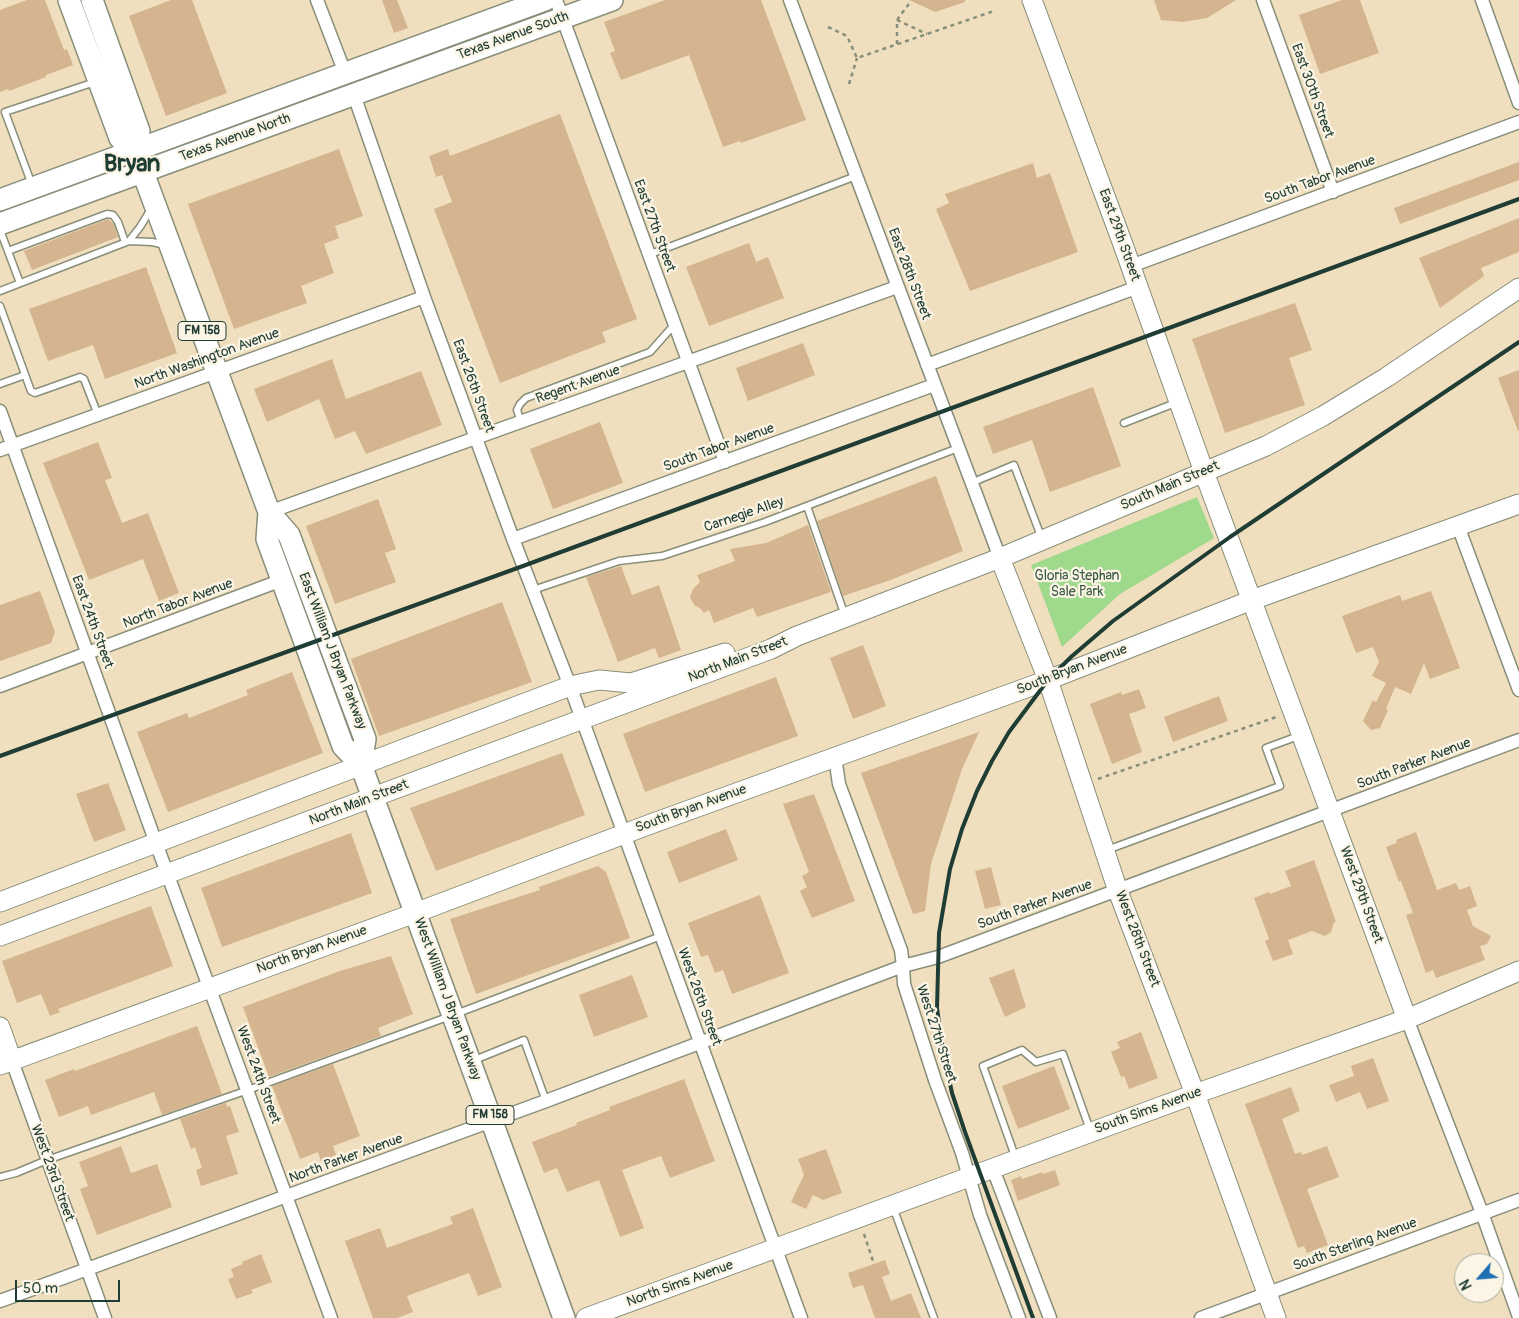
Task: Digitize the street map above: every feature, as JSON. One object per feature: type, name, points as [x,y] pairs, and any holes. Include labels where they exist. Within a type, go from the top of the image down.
[{"type":"main road","name":"East William J Bryan Parkway","points":[[69,0],[120,138],[135,151],[143,171],[269,512],[289,535],[365,739],[361,765]]},
{"type":"main road","name":"East William J Bryan Parkway","points":[[92,0],[139,131],[135,151]]},
{"type":"main road","name":"Texas Avenue South","points":[[435,40],[545,0]]},
{"type":"main road","name":"Texas Avenue South","points":[[443,62],[559,9],[612,0]]},
{"type":"main road","name":"Texas Avenue North","points":[[0,200],[435,40]]},
{"type":"main road","name":"Texas Avenue North","points":[[0,224],[443,62]]},
{"type":"main road","name":"East William J Bryan Parkway","points":[[269,512],[268,539],[282,580],[343,746],[361,765]]},
{"type":"main road","name":"West William J Bryan Parkway","points":[[361,765],[564,1318]]},
{"type":"street","points":[[317,0],[345,73]]},
{"type":"street","name":"East 28th Street","points":[[790,0],[1000,558]]},
{"type":"street","name":"East 29th Street","points":[[1032,0],[1131,266],[1204,472]]},
{"type":"street","name":"East 30th Street","points":[[1263,0],[1333,192]]},
{"type":"street","points":[[1482,0],[1519,103]]},
{"type":"street","name":"East 27th Street","points":[[559,9],[725,462]]},
{"type":"street","name":"East 26th Street","points":[[354,95],[424,297],[513,539],[570,686]]},
{"type":"street","name":"South Tabor Avenue","points":[[1131,266],[1519,122]]},
{"type":"street","name":"Regent Avenue","points":[[269,512],[898,287]]},
{"type":"street","points":[[927,364],[1138,287]]},
{"type":"street","name":"South Main Street","points":[[797,636],[1000,558],[1266,446],[1324,416],[1387,377],[1519,288]]},
{"type":"street","name":"North Washington Avenue","points":[[0,450],[424,297]]},
{"type":"street","name":"South Tabor Avenue","points":[[513,539],[934,385]]},
{"type":"street","name":"East 24th Street","points":[[0,411],[156,843]]},
{"type":"street","name":"West 29th Street","points":[[1204,472],[1407,1019],[1482,1213],[1519,1317]]},
{"type":"street","name":"South Bryan Avenue","points":[[623,834],[1048,680],[1252,600],[1519,504]]},
{"type":"street","points":[[1458,526],[1519,690]]},
{"type":"street","name":"West 28th Street","points":[[1000,558],[1048,680],[1118,891],[1195,1094],[1276,1318]]},
{"type":"street","name":"North Tabor Avenue","points":[[0,686],[282,580]]},
{"type":"street","name":"North Main Street","points":[[0,902],[570,686],[599,680],[631,683],[770,638],[797,636]]},
{"type":"street","name":"North Main Street","points":[[0,936],[771,649],[797,636]]},
{"type":"street","name":"West 26th Street","points":[[570,686],[801,1318]]},
{"type":"street","name":"South Parker Avenue","points":[[701,1043],[903,966],[938,957],[1118,891],[1519,740]]},
{"type":"street","name":"West 27th Street","points":[[835,757],[839,784],[901,950],[904,984],[969,1176],[980,1215],[1019,1318]]},
{"type":"street","name":"North Bryan Avenue","points":[[6,1063],[415,913],[623,834]]},
{"type":"street","name":"West 24th Street","points":[[156,843],[332,1318]]},
{"type":"street","name":"South Sims Avenue","points":[[775,1249],[969,1176],[1407,1019],[1519,971]]},
{"type":"street","name":"West 23rd Street","points":[[0,1028],[6,1063],[47,1160],[105,1318]]},
{"type":"street","name":"North Parker Avenue","points":[[0,1301],[701,1043]]},
{"type":"street","points":[[993,1168],[1050,1318]]},
{"type":"street","name":"South Sterling Avenue","points":[[1200,1318],[1519,1200]]},
{"type":"street","name":"North Sims Avenue","points":[[586,1318],[775,1249]]},
{"type":"lane","points":[[33,188],[2,111],[98,80]]},
{"type":"lane","points":[[648,255],[856,176]]},
{"type":"lane","points":[[127,241],[140,227],[154,202]]},
{"type":"lane","points":[[8,251],[39,243],[96,221],[108,214],[113,215],[118,222],[127,241]]},
{"type":"lane","points":[[0,230],[20,283]]},
{"type":"lane","points":[[0,291],[48,268],[106,245],[127,241],[152,242],[171,246]]},
{"type":"lane","points":[[1,311],[31,391],[35,392],[80,377],[84,379],[98,414]]},
{"type":"lane","points":[[521,422],[518,410],[520,404],[526,398],[650,352],[674,325]]},
{"type":"lane","points":[[0,384],[25,375]]},
{"type":"lane","points":[[1124,423],[1179,402]]},
{"type":"lane","name":"Carnegie Alley","points":[[533,590],[619,561],[662,556],[765,522],[958,448]]},
{"type":"lane","points":[[971,483],[1014,465],[1042,540]]},
{"type":"lane","points":[[807,506],[846,618]]},
{"type":"lane","points":[[1105,850],[1280,786],[1266,748],[1302,735]]},
{"type":"lane","points":[[0,1177],[16,1173],[47,1160],[248,1090],[661,936]]},
{"type":"lane","points":[[471,1062],[524,1040],[546,1101]]},
{"type":"lane","points":[[1016,1160],[984,1066],[1022,1050],[1036,1062],[1063,1054],[1091,1132]]},
{"type":"lane","points":[[892,1205],[934,1318]]},
{"type":"path","points":[[897,44],[897,20],[911,1]]},
{"type":"path","points":[[856,58],[994,11]]},
{"type":"path","points":[[897,20],[927,34]]},
{"type":"path","points":[[828,28],[847,36],[856,58],[849,84]]},
{"type":"path","points":[[1082,782],[1096,779],[1293,711]]},
{"type":"path","points":[[864,1234],[874,1264]]},
{"type":"green space","name":"Gloria Stephan Sale Park","points":[[1197,497],[1214,538],[1120,594],[1062,647],[1031,565]]},
{"type":"building","points":[[27,0],[45,0],[64,50],[67,49],[73,65],[9,91],[8,89],[0,92],[0,10]]},
{"type":"building","points":[[171,0],[192,0],[227,93],[166,116],[129,16]]},
{"type":"building","points":[[382,0],[397,0],[408,28],[394,33]]},
{"type":"building","points":[[665,0],[761,0],[806,120],[741,143],[740,141],[723,147],[689,55],[621,80],[610,53],[615,51],[604,22]]},
{"type":"building","points":[[909,0],[965,0],[965,2],[935,12]]},
{"type":"building","points":[[1154,0],[1236,0],[1207,18],[1183,22],[1161,20]]},
{"type":"building","points":[[1342,0],[1360,0],[1379,53],[1320,74],[1299,15]]},
{"type":"building","points":[[560,114],[637,319],[602,332],[606,342],[500,383],[434,209],[452,202],[442,175],[436,177],[429,156],[448,149],[450,156]]},
{"type":"building","points":[[339,149],[363,216],[335,226],[339,238],[324,244],[334,273],[301,286],[307,303],[234,329],[188,204]]},
{"type":"building","points":[[1519,162],[1519,180],[1400,224],[1394,208]]},
{"type":"building","points":[[1033,163],[1037,178],[1050,173],[1078,252],[970,291],[936,209],[949,203],[945,194]]},
{"type":"building","points":[[1519,218],[1519,252],[1481,268],[1484,276],[1440,308],[1419,258]]},
{"type":"building","points":[[108,219],[114,224],[118,237],[32,270],[24,251]]},
{"type":"building","points":[[749,243],[756,262],[768,257],[784,298],[709,326],[686,267]]},
{"type":"building","points":[[146,267],[177,353],[105,379],[93,345],[48,361],[29,309]]},
{"type":"building","points":[[1295,303],[1312,350],[1289,358],[1305,405],[1225,433],[1192,339]]},
{"type":"building","points":[[803,343],[815,375],[748,401],[736,368]]},
{"type":"building","points":[[332,359],[346,399],[421,371],[442,425],[366,454],[355,431],[335,439],[319,399],[267,422],[254,389]]},
{"type":"building","points":[[1519,370],[1519,431],[1518,431],[1498,378]]},
{"type":"building","points":[[1093,387],[1121,466],[1050,492],[1032,440],[993,454],[983,427]]},
{"type":"building","points":[[600,422],[623,483],[553,509],[530,449]]},
{"type":"building","points":[[98,442],[112,478],[105,480],[122,523],[148,513],[179,593],[159,601],[143,559],[89,580],[43,463]]},
{"type":"building","points":[[936,476],[963,551],[888,581],[843,596],[817,521]]},
{"type":"building","points":[[378,499],[396,549],[385,553],[396,582],[335,604],[306,526]]},
{"type":"building","points":[[808,525],[831,592],[757,617],[753,608],[714,623],[709,610],[704,613],[694,605],[690,597],[693,589],[700,582],[697,575],[735,561],[730,549],[766,543]]},
{"type":"building","points":[[621,566],[632,595],[659,585],[681,650],[659,658],[655,648],[618,662],[586,577]]},
{"type":"building","points":[[40,591],[55,632],[51,643],[0,661],[0,605]]},
{"type":"building","points":[[1431,591],[1460,668],[1430,679],[1424,663],[1411,694],[1395,687],[1380,728],[1371,730],[1363,721],[1373,700],[1376,702],[1386,683],[1372,676],[1379,662],[1373,647],[1356,653],[1342,616],[1400,595],[1402,601]]},
{"type":"building","points":[[502,602],[532,682],[379,736],[351,659]]},
{"type":"building","points":[[863,645],[886,706],[853,719],[830,658]]},
{"type":"building","points":[[292,672],[323,753],[168,812],[137,732],[187,713],[189,718],[248,695],[246,690]]},
{"type":"building","points":[[776,677],[798,736],[645,792],[623,734]]},
{"type":"building","points":[[1139,689],[1146,708],[1129,714],[1142,752],[1112,764],[1090,704],[1121,692],[1122,695]]},
{"type":"building","points":[[1219,696],[1228,721],[1173,742],[1164,717]]},
{"type":"building","points":[[979,732],[962,769],[931,864],[925,911],[913,914],[861,773]]},
{"type":"building","points":[[562,753],[585,815],[436,871],[410,808]]},
{"type":"building","points":[[108,783],[126,830],[94,842],[76,794]]},
{"type":"building","points":[[814,794],[855,901],[812,918],[800,891],[807,887],[802,876],[809,872],[783,804]]},
{"type":"building","points":[[726,829],[738,860],[679,883],[667,852]]},
{"type":"building","points":[[1416,832],[1437,890],[1456,883],[1459,890],[1470,886],[1477,906],[1467,910],[1473,926],[1491,936],[1487,944],[1480,946],[1485,960],[1436,978],[1433,970],[1426,973],[1406,915],[1413,913],[1386,847],[1397,843],[1396,840]]},
{"type":"building","points":[[351,833],[372,893],[222,947],[201,888]]},
{"type":"building","points":[[1314,860],[1336,922],[1334,922],[1331,932],[1325,936],[1312,931],[1288,940],[1293,954],[1273,961],[1265,941],[1269,939],[1254,898],[1291,886],[1285,871]]},
{"type":"building","points":[[598,866],[606,872],[630,938],[476,994],[450,919],[540,890],[539,887]]},
{"type":"building","points":[[991,867],[1001,905],[985,909],[975,871]]},
{"type":"building","points":[[760,895],[789,973],[732,994],[723,970],[715,973],[708,955],[701,957],[688,923]]},
{"type":"building","points":[[151,906],[173,966],[58,1009],[60,1012],[50,1016],[41,994],[17,1003],[2,961]]},
{"type":"building","points":[[391,956],[413,1014],[378,1028],[381,1036],[269,1077],[243,1007],[340,971]]},
{"type":"building","points":[[1014,969],[1026,1007],[1005,1017],[989,978]]},
{"type":"building","points":[[632,975],[648,1017],[594,1037],[579,995]]},
{"type":"building","points":[[197,1026],[222,1094],[162,1115],[154,1092],[91,1115],[88,1106],[59,1117],[45,1080],[74,1069],[75,1071]]},
{"type":"building","points":[[1141,1032],[1158,1078],[1129,1089],[1124,1076],[1121,1077],[1111,1052],[1120,1048],[1117,1042]]},
{"type":"building","points":[[1373,1058],[1389,1101],[1367,1109],[1360,1092],[1336,1102],[1329,1085],[1354,1076],[1351,1066]]},
{"type":"building","points":[[333,1064],[360,1136],[333,1146],[336,1155],[321,1161],[318,1152],[300,1159],[272,1086]]},
{"type":"building","points":[[1054,1066],[1070,1109],[1018,1129],[1002,1086]]},
{"type":"building","points":[[684,1079],[715,1161],[670,1178],[661,1156],[622,1170],[644,1228],[620,1237],[599,1180],[567,1192],[557,1168],[544,1173],[532,1142],[610,1110],[609,1107]]},
{"type":"building","points":[[1291,1087],[1300,1111],[1282,1119],[1295,1154],[1301,1152],[1302,1155],[1327,1146],[1339,1177],[1307,1189],[1328,1245],[1307,1253],[1304,1246],[1298,1248],[1245,1104]]},
{"type":"building","points":[[226,1103],[227,1107],[230,1106],[239,1132],[226,1136],[238,1174],[201,1186],[196,1170],[202,1168],[195,1147],[191,1149],[180,1119]]},
{"type":"building","points":[[121,1146],[131,1173],[157,1164],[172,1207],[97,1235],[80,1189],[88,1186],[79,1162]]},
{"type":"building","points":[[826,1149],[842,1193],[823,1200],[813,1195],[806,1209],[791,1202],[804,1175],[798,1159]]},
{"type":"building","points":[[1055,1170],[1060,1185],[1018,1201],[1011,1180],[1021,1176],[1022,1179]]},
{"type":"building","points":[[473,1208],[502,1287],[478,1296],[469,1273],[407,1296],[413,1312],[397,1318],[373,1318],[345,1241],[380,1228],[387,1248],[453,1224],[450,1217]]},
{"type":"building","points":[[261,1254],[272,1282],[251,1290],[253,1293],[236,1299],[228,1279],[234,1277],[231,1269]]},
{"type":"building","points":[[885,1260],[890,1274],[882,1277],[891,1301],[911,1293],[921,1318],[875,1318],[863,1285],[853,1288],[848,1273]]},
{"type":"railway","points":[[0,756],[523,566],[1519,199]]},
{"type":"railway","points":[[1033,1318],[952,1093],[937,1008],[939,933],[950,869],[962,829],[977,791],[1009,732],[1048,680],[1071,657],[1113,621],[1230,537],[1519,342]]},
{"type":"district","name":"Bryan","points":[[132,165]]}]
